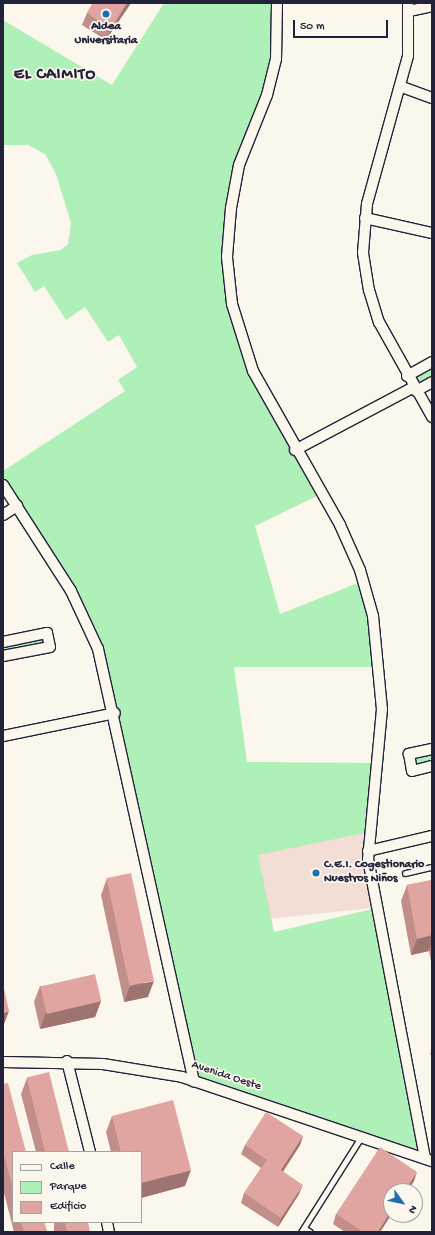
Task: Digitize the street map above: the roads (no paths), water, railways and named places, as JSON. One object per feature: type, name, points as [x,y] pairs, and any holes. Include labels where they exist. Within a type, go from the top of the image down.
[{"type":"street","points":[[277,3],[276,59],[239,165],[227,257],[232,304],[245,350],[295,450],[352,550],[377,639],[382,709],[368,851],[428,1160]]},
{"type":"street","points":[[432,6],[409,7],[408,56],[402,87],[365,218],[362,253],[370,296],[407,376],[432,417]]},
{"type":"street","points":[[402,87],[432,98]]},
{"type":"street","points":[[365,218],[432,233]]},
{"type":"street","points":[[407,376],[432,362]]},
{"type":"street","points":[[295,450],[415,389],[432,382]]},
{"type":"street","points":[[3,485],[83,612],[98,650],[115,713],[194,1081]]},
{"type":"street","points":[[3,515],[17,506]]},
{"type":"street","points":[[3,642],[47,633],[50,647],[3,656]]},
{"type":"street","points":[[3,736],[115,713]]},
{"type":"street","points":[[432,749],[409,754],[412,771],[432,766]]},
{"type":"street","points":[[368,851],[432,836]]},
{"type":"street","points":[[67,1061],[90,1151]]},
{"type":"street","name":"Avenida Oeste","points":[[3,1062],[67,1061],[128,1066],[194,1081],[428,1160]]},
{"type":"lane","points":[[405,873],[432,867]]},
{"type":"lane","points":[[310,1232],[302,1230],[361,1137]]},
{"type":"place","name":"Aldea Universitaria","points":[[106,14]]},
{"type":"place","name":"C.E.I. Cogestionario Nuestros Niños","points":[[316,873]]},
{"type":"district","name":"EL CAIMITO","points":[[55,76]]}]
